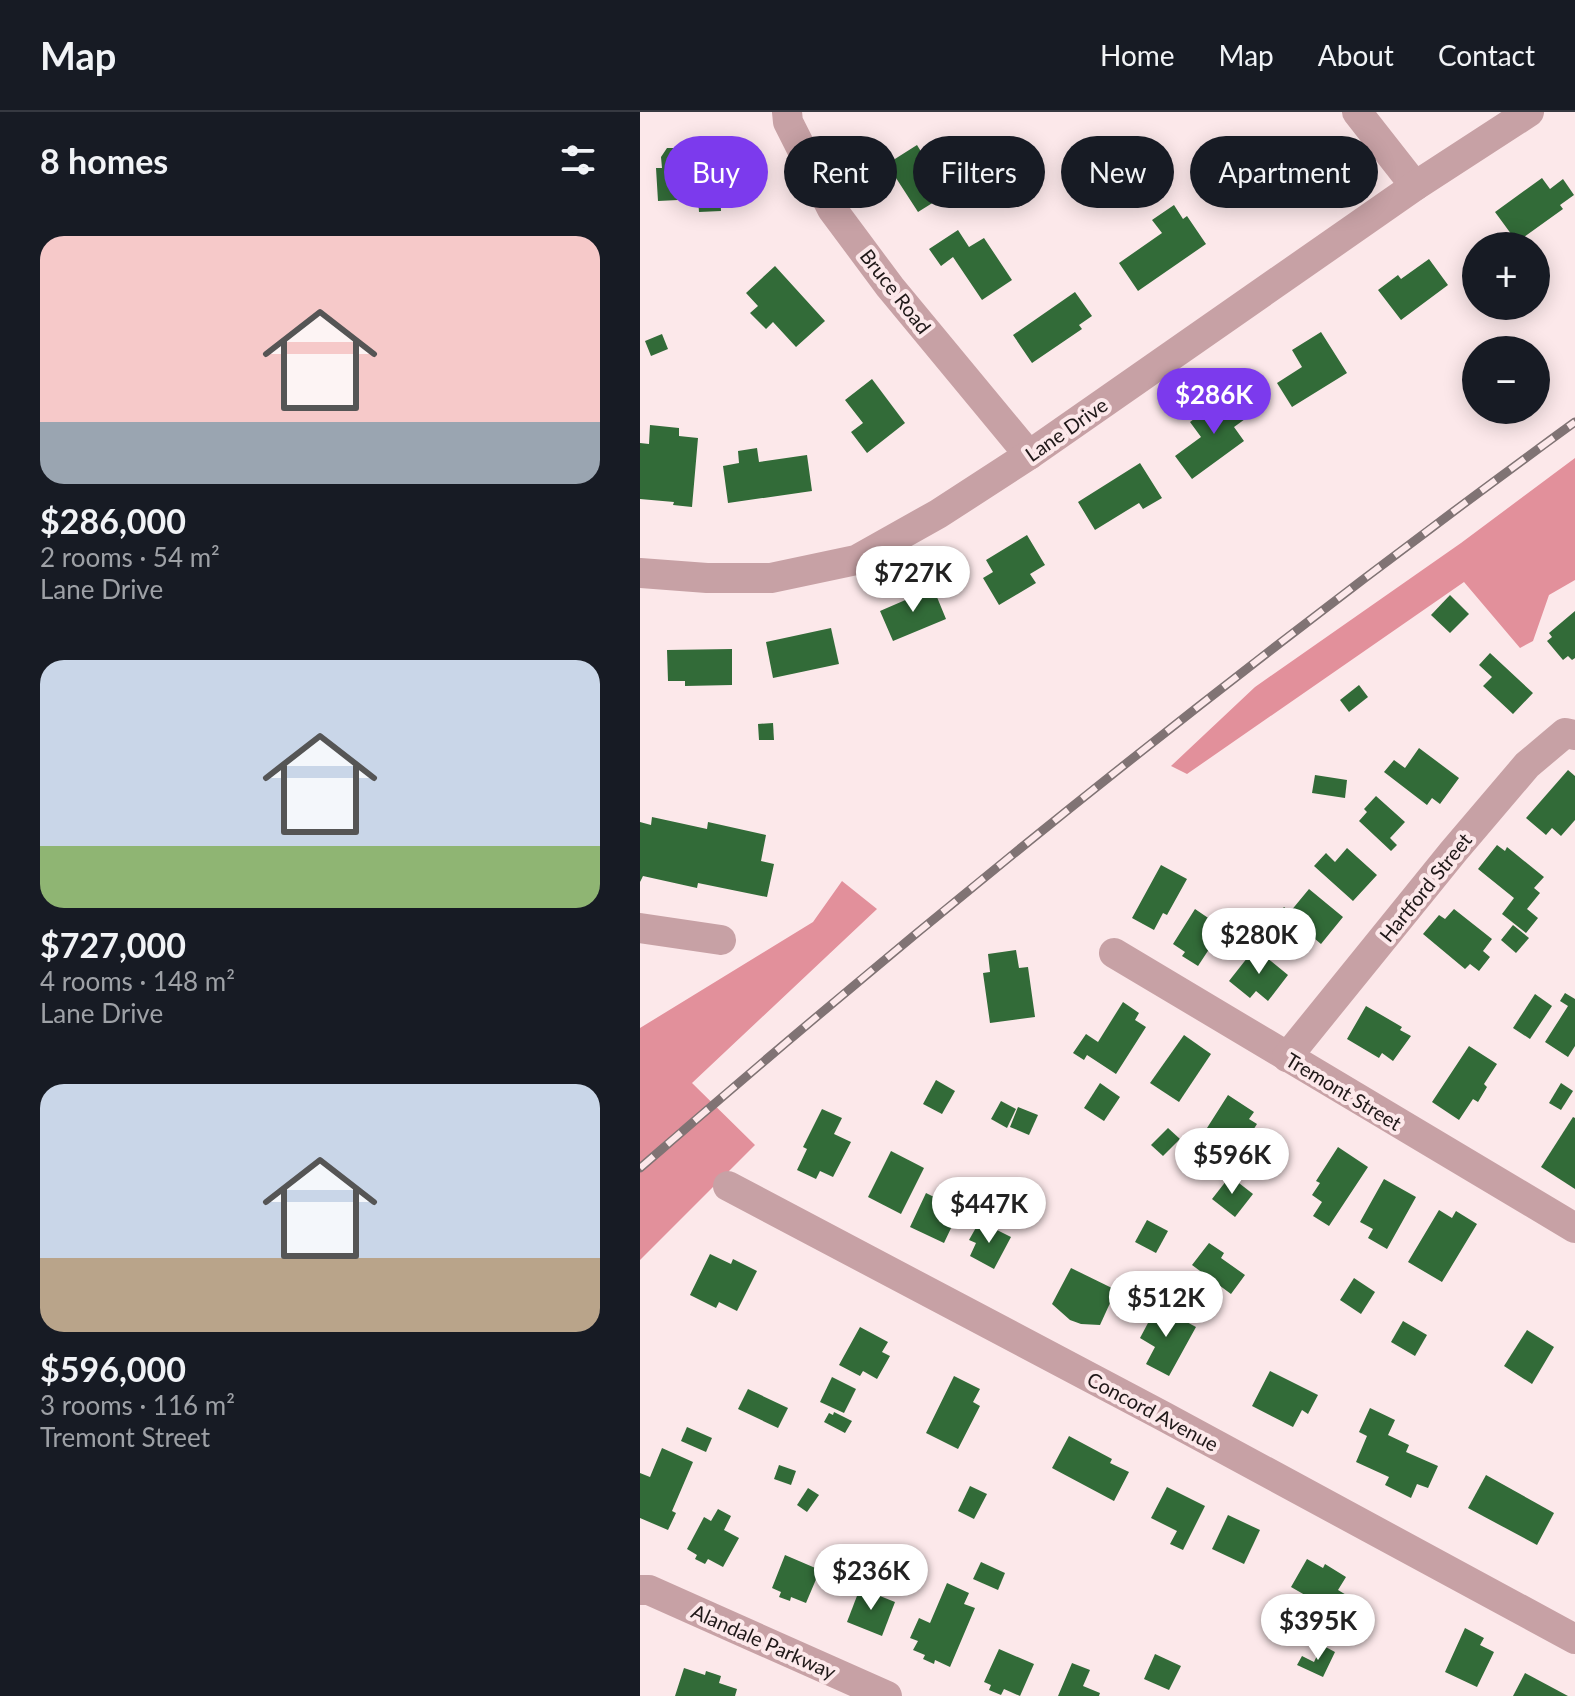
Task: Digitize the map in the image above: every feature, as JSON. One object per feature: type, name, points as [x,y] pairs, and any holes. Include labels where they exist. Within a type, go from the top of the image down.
[{"type":"street","name":"Bruce Road","points":[[787,112],[788,122],[832,209],[890,287],[1029,455]]},
{"type":"street","points":[[1357,112],[1415,186]]},
{"type":"street","name":"Lane Drive","points":[[640,573],[707,578],[771,578],[856,560],[938,514],[1029,455],[1415,186],[1529,112]]},
{"type":"street","name":"Hartford Street","points":[[1287,1057],[1527,765],[1565,733],[1575,735]]},
{"type":"street","points":[[640,928],[721,940]]},
{"type":"street","name":"Tremont Street","points":[[1114,953],[1575,1228]]},
{"type":"street","name":"Concord Avenue","points":[[728,1186],[1575,1639]]},
{"type":"street","name":"Alandale Parkway","points":[[640,1590],[649,1590],[887,1696]]},
{"type":"shaded area","points":[[1575,458],[1575,580],[1549,595],[1533,641],[1520,648],[1464,582],[1187,774],[1171,766],[1255,687],[1461,543]]},
{"type":"shaded area","points":[[842,881],[877,909],[692,1083],[755,1145],[640,1260],[640,1028],[813,922]]},
{"type":"building","points":[[913,148],[913,204],[897,179],[897,158]]},
{"type":"building","points":[[664,152],[664,201],[658,201],[656,168],[662,168]]},
{"type":"building","points":[[1542,178],[1550,189],[1563,179],[1574,195],[1560,205],[1563,209],[1531,232],[1510,232],[1495,212]]},
{"type":"building","points":[[1174,205],[1183,219],[1187,216],[1206,244],[1138,291],[1119,263],[1162,233],[1152,220],[1174,208]]},
{"type":"building","points":[[699,208],[721,208],[721,211],[699,212]]},
{"type":"building","points":[[958,230],[969,247],[984,238],[1012,280],[982,300],[953,257],[941,266],[929,249]]},
{"type":"building","points":[[1429,259],[1448,285],[1401,320],[1378,290],[1398,275],[1401,279]]},
{"type":"building","points":[[775,266],[825,321],[796,347],[773,322],[766,329],[750,313],[758,306],[746,293]]},
{"type":"building","points":[[1075,292],[1092,316],[1079,325],[1082,329],[1032,363],[1013,335]]},
{"type":"building","points":[[1321,332],[1347,373],[1292,407],[1277,383],[1302,367],[1292,350]]},
{"type":"building","points":[[662,334],[668,349],[651,356],[645,341]]},
{"type":"building","points":[[872,379],[905,423],[867,453],[851,432],[863,423],[845,400]]},
{"type":"building","points":[[1238,395],[1252,414],[1234,427],[1244,441],[1192,479],[1175,456],[1201,437],[1190,422],[1218,401],[1222,406]]},
{"type":"building","points":[[650,425],[679,428],[679,436],[698,438],[692,507],[640,499],[640,443],[649,444]]},
{"type":"building","points":[[757,448],[759,462],[807,455],[812,491],[728,503],[723,466],[739,463],[738,451]]},
{"type":"building","points":[[1140,463],[1162,498],[1143,509],[1139,503],[1095,530],[1078,502]]},
{"type":"building","points":[[1027,535],[1045,565],[1030,574],[1036,583],[999,605],[983,578],[993,572],[986,560]]},
{"type":"building","points":[[932,585],[946,619],[893,641],[880,611]]},
{"type":"building","points":[[1450,595],[1469,614],[1450,633],[1431,615]]},
{"type":"building","points":[[1575,611],[1575,658],[1572,660],[1568,656],[1563,660],[1547,641],[1552,637],[1549,633]]},
{"type":"building","points":[[831,628],[839,664],[773,678],[766,642]]},
{"type":"building","points":[[732,649],[732,685],[685,686],[685,681],[668,681],[667,650]]},
{"type":"building","points":[[1490,653],[1533,693],[1513,714],[1483,686],[1492,677],[1479,665]]},
{"type":"building","points":[[1359,685],[1368,697],[1349,712],[1340,700]]},
{"type":"building","points":[[773,723],[774,740],[759,740],[758,724]]},
{"type":"building","points":[[1419,748],[1459,778],[1440,804],[1432,798],[1427,805],[1384,772],[1394,760],[1405,768]]},
{"type":"building","points":[[1568,770],[1575,776],[1575,820],[1561,836],[1552,828],[1546,835],[1526,818]]},
{"type":"building","points":[[1315,775],[1347,780],[1345,798],[1312,793]]},
{"type":"building","points":[[1376,796],[1405,822],[1390,838],[1397,845],[1391,851],[1359,821],[1367,812],[1364,809]]},
{"type":"building","points":[[652,817],[707,829],[708,822],[766,835],[761,861],[774,864],[767,897],[698,883],[697,888],[643,876],[640,882],[640,822],[651,825]]},
{"type":"building","points":[[1497,845],[1505,851],[1507,847],[1544,877],[1534,888],[1540,893],[1527,909],[1538,918],[1526,933],[1502,914],[1514,898],[1478,869]]},
{"type":"building","points":[[1347,848],[1377,875],[1353,901],[1314,866],[1326,853],[1335,862]]},
{"type":"building","points":[[1161,865],[1187,879],[1167,915],[1163,913],[1154,930],[1132,918]]},
{"type":"building","points":[[1309,889],[1343,917],[1321,944],[1296,923],[1288,932],[1273,920],[1284,907],[1290,912]]},
{"type":"building","points":[[1195,909],[1223,928],[1198,966],[1182,956],[1185,952],[1173,944]]},
{"type":"building","points":[[1454,909],[1492,939],[1483,951],[1490,957],[1479,971],[1470,964],[1465,969],[1423,934],[1439,915],[1445,919]]},
{"type":"building","points":[[1513,925],[1529,938],[1516,953],[1501,940]]},
{"type":"building","points":[[1255,948],[1288,975],[1268,1001],[1256,991],[1250,998],[1229,981]]},
{"type":"building","points":[[1016,950],[1019,968],[1028,967],[1035,1017],[990,1023],[983,973],[990,972],[988,954]]},
{"type":"building","points":[[1565,993],[1575,999],[1575,1046],[1568,1057],[1545,1042],[1568,1006],[1560,1001]]},
{"type":"building","points":[[1535,994],[1552,1006],[1530,1039],[1513,1028]]},
{"type":"building","points":[[1123,1002],[1139,1013],[1135,1020],[1146,1027],[1116,1074],[1087,1055],[1084,1060],[1073,1053],[1086,1034],[1098,1042]]},
{"type":"building","points":[[1366,1006],[1402,1027],[1400,1030],[1411,1036],[1393,1061],[1382,1053],[1379,1058],[1347,1039]]},
{"type":"building","points":[[1184,1035],[1211,1054],[1179,1102],[1150,1083]]},
{"type":"building","points":[[1469,1046],[1497,1064],[1484,1084],[1487,1087],[1478,1102],[1473,1099],[1459,1120],[1432,1102]]},
{"type":"building","points":[[936,1080],[955,1091],[942,1114],[923,1104]]},
{"type":"building","points":[[1100,1083],[1120,1097],[1104,1121],[1084,1108]]},
{"type":"building","points":[[1561,1083],[1573,1091],[1561,1110],[1549,1103]]},
{"type":"building","points":[[1228,1095],[1254,1112],[1249,1119],[1257,1124],[1237,1155],[1224,1147],[1227,1140],[1207,1128]]},
{"type":"building","points":[[1001,1101],[1016,1109],[1007,1128],[991,1119]]},
{"type":"building","points":[[1018,1107],[1038,1115],[1029,1135],[1010,1127]]},
{"type":"building","points":[[822,1109],[842,1118],[834,1134],[851,1142],[833,1177],[820,1171],[816,1179],[797,1170],[807,1149],[803,1147]]},
{"type":"building","points":[[1575,1118],[1575,1189],[1541,1167]]},
{"type":"building","points":[[1168,1128],[1180,1139],[1163,1156],[1151,1145]]},
{"type":"building","points":[[1338,1147],[1368,1167],[1329,1226],[1313,1216],[1322,1202],[1312,1195],[1320,1183],[1316,1181]]},
{"type":"building","points":[[891,1151],[924,1168],[901,1214],[868,1197]]},
{"type":"building","points":[[1230,1176],[1253,1194],[1235,1217],[1212,1199]]},
{"type":"building","points":[[1384,1179],[1416,1197],[1387,1249],[1368,1238],[1373,1229],[1360,1222]]},
{"type":"building","points":[[939,1187],[961,1198],[957,1207],[960,1209],[944,1243],[910,1227],[926,1193],[934,1197]]},
{"type":"building","points":[[1439,1210],[1452,1218],[1456,1211],[1477,1224],[1442,1282],[1408,1262]]},
{"type":"building","points":[[1147,1220],[1168,1231],[1156,1253],[1135,1242]]},
{"type":"building","points":[[978,1224],[1011,1237],[994,1269],[970,1256],[976,1243],[969,1240]]},
{"type":"building","points":[[1209,1243],[1224,1253],[1221,1258],[1245,1275],[1231,1294],[1192,1265]]},
{"type":"building","points":[[710,1254],[731,1264],[733,1259],[757,1271],[737,1311],[719,1302],[716,1308],[690,1295]]},
{"type":"building","points":[[1071,1268],[1116,1290],[1100,1325],[1070,1320],[1052,1304]]},
{"type":"building","points":[[1354,1278],[1375,1292],[1361,1314],[1340,1300]]},
{"type":"building","points":[[1157,1306],[1196,1327],[1169,1376],[1146,1364],[1155,1347],[1140,1338]]},
{"type":"building","points":[[1403,1321],[1427,1335],[1415,1356],[1391,1342]]},
{"type":"building","points":[[860,1327],[888,1342],[882,1352],[890,1356],[877,1379],[863,1371],[860,1376],[839,1365]]},
{"type":"building","points":[[1527,1330],[1554,1347],[1532,1384],[1504,1366]]},
{"type":"building","points":[[1270,1371],[1318,1395],[1308,1414],[1302,1410],[1293,1427],[1252,1406]]},
{"type":"building","points":[[954,1376],[980,1389],[973,1402],[980,1406],[958,1449],[926,1433]]},
{"type":"building","points":[[832,1377],[856,1389],[844,1413],[820,1402]]},
{"type":"building","points":[[748,1389],[788,1408],[778,1428],[738,1409]]},
{"type":"building","points":[[1370,1408],[1395,1420],[1388,1435],[1409,1445],[1406,1452],[1438,1466],[1428,1488],[1417,1484],[1411,1498],[1385,1485],[1389,1477],[1356,1462],[1367,1436],[1359,1432]]},
{"type":"building","points":[[834,1412],[852,1421],[845,1433],[824,1422],[829,1413],[833,1415]]},
{"type":"building","points":[[687,1427],[712,1438],[706,1452],[681,1441]]},
{"type":"building","points":[[1069,1436],[1112,1459],[1110,1463],[1129,1472],[1114,1501],[1052,1468]]},
{"type":"building","points":[[662,1448],[693,1462],[672,1511],[676,1513],[668,1530],[640,1518],[640,1473],[650,1477]]},
{"type":"building","points":[[779,1465],[796,1471],[791,1485],[774,1479]]},
{"type":"building","points":[[1486,1475],[1554,1513],[1537,1545],[1468,1508]]},
{"type":"building","points":[[970,1486],[987,1494],[974,1519],[958,1511]]},
{"type":"building","points":[[1167,1487],[1205,1506],[1183,1550],[1170,1544],[1177,1531],[1151,1518]]},
{"type":"building","points":[[808,1488],[819,1495],[807,1512],[797,1505]]},
{"type":"building","points":[[718,1509],[731,1516],[724,1530],[739,1538],[723,1567],[708,1559],[705,1564],[695,1559],[697,1555],[687,1549],[704,1517],[711,1521]]},
{"type":"building","points":[[1228,1515],[1260,1530],[1244,1564],[1212,1549]]},
{"type":"building","points":[[785,1555],[820,1570],[806,1603],[791,1597],[790,1601],[779,1597],[781,1592],[772,1588]]},
{"type":"building","points":[[1307,1559],[1323,1568],[1325,1564],[1346,1577],[1338,1590],[1348,1596],[1338,1614],[1291,1587]]},
{"type":"building","points":[[981,1562],[1005,1573],[998,1590],[973,1579]]},
{"type":"building","points":[[947,1583],[969,1593],[964,1604],[975,1608],[950,1667],[935,1660],[934,1664],[923,1659],[925,1655],[913,1650],[918,1641],[910,1638],[919,1618],[930,1623]]},
{"type":"building","points":[[860,1588],[895,1602],[882,1636],[847,1622]]},
{"type":"building","points":[[1465,1628],[1484,1638],[1480,1645],[1494,1652],[1477,1687],[1445,1672]]},
{"type":"building","points":[[1322,1645],[1335,1652],[1323,1677],[1297,1665],[1302,1656],[1314,1662]]},
{"type":"building","points":[[999,1649],[1034,1664],[1020,1696],[1004,1689],[1001,1695],[989,1690],[991,1685],[984,1682]]},
{"type":"building","points":[[1155,1654],[1181,1666],[1169,1690],[1144,1679]]},
{"type":"building","points":[[1072,1663],[1090,1670],[1083,1686],[1100,1693],[1099,1696],[1058,1696]]},
{"type":"building","points":[[684,1668],[705,1675],[706,1671],[721,1676],[719,1683],[737,1689],[735,1696],[675,1696]]},
{"type":"building","points":[[1525,1673],[1568,1696],[1513,1696]]},
{"type":"railway","points":[[640,1168],[868,974],[1099,785],[1335,601],[1575,422]]}]
